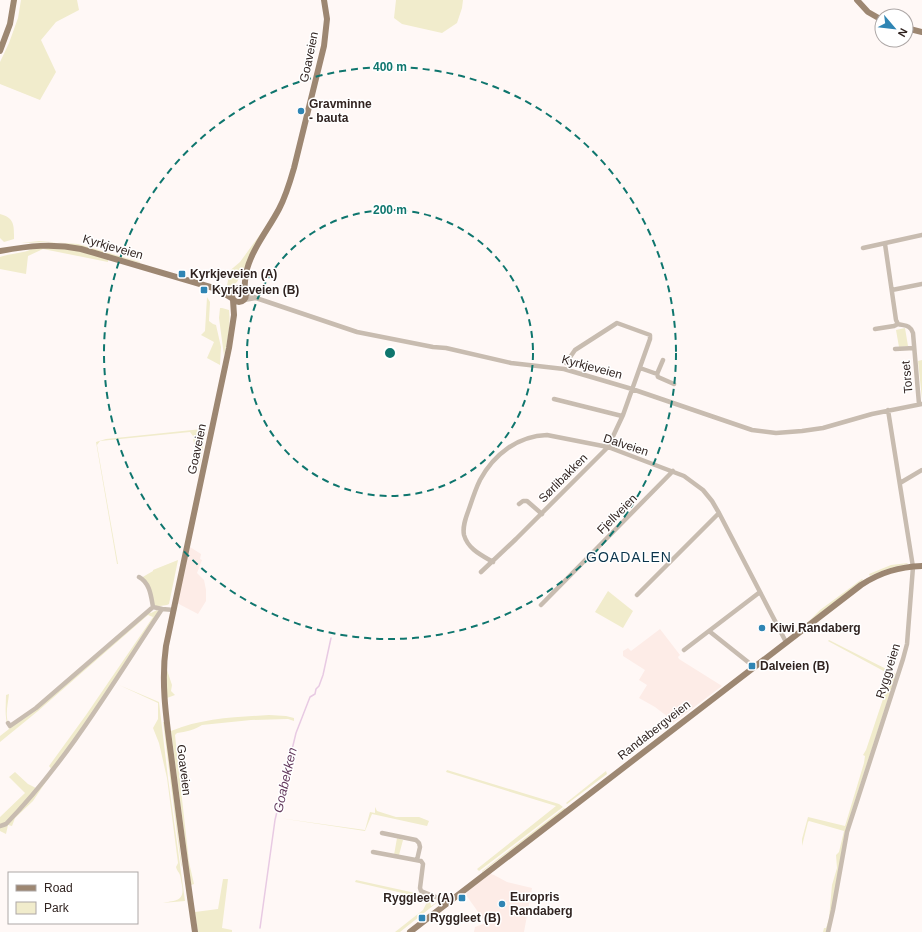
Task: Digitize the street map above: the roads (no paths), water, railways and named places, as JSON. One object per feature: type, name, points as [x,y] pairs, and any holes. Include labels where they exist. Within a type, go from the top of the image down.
[{"type":"main road","points":[[0,51],[10,24],[14,0]]},
{"type":"main road","name":"Goaveien","points":[[195,932],[165,703],[164,659],[221,388],[234,315],[232,294],[246,273],[257,248],[280,208],[289,186],[324,46],[327,19],[324,0]]},
{"type":"main road","points":[[857,0],[868,12],[874,15]]},
{"type":"main road","name":"Kyrkjeveien","points":[[0,251],[38,245],[72,247],[217,289],[233,299]]},
{"type":"main road","name":"Goaveien","points":[[234,315],[245,296],[246,273]]},
{"type":"main road","name":"Kyrkjeveien","points":[[217,289],[235,289]]},
{"type":"main road","points":[[235,289],[240,289],[244,292]]},
{"type":"main road","points":[[233,299],[237,302],[243,301]]},
{"type":"main road","name":"Randabergveien","points":[[410,932],[861,585],[875,576],[891,570],[922,566]]},
{"type":"street","points":[[864,248],[922,235]]},
{"type":"street","points":[[875,329],[898,324],[896,320],[885,244]]},
{"type":"street","points":[[892,290],[922,284]]},
{"type":"street","name":"Kyrkjeveien","points":[[244,292],[256,298],[357,332],[433,348],[446,348],[511,363],[564,369],[632,389],[752,430],[764,432],[790,433],[809,430],[888,410],[921,404]]},
{"type":"street","name":"Kyrkjeveien","points":[[243,301],[256,298]]},
{"type":"street","name":"Sørlibakken","points":[[482,572],[608,448],[640,368],[650,336],[618,323],[575,350],[566,363]]},
{"type":"street","name":"Torset","points":[[898,324],[909,326],[913,333],[921,404]]},
{"type":"street","name":"Torset","points":[[895,349],[914,348]]},
{"type":"street","points":[[657,374],[663,360]]},
{"type":"street","points":[[640,368],[657,374],[661,380],[674,384]]},
{"type":"street","points":[[554,399],[622,416]]},
{"type":"street","name":"Ryggveien","points":[[828,932],[847,832],[906,650],[913,566],[888,410]]},
{"type":"street","name":"Dalveien","points":[[492,562],[475,551],[468,543],[464,534],[464,525],[480,480],[496,457],[516,442],[527,437],[537,435],[548,435],[608,448],[673,472],[696,483],[703,490],[719,513],[786,642]]},
{"type":"street","points":[[900,483],[922,470]]},
{"type":"street","name":"Fjellveien","points":[[542,605],[673,472]]},
{"type":"street","name":"Sørlibakken","points":[[519,504],[523,501],[527,502],[542,514]]},
{"type":"street","points":[[637,595],[719,513]]},
{"type":"street","points":[[139,577],[147,584],[153,607]]},
{"type":"street","points":[[684,650],[760,592]]},
{"type":"street","points":[[153,607],[174,610]]},
{"type":"street","points":[[8,723],[10,726],[36,708],[153,607]]},
{"type":"street","points":[[0,826],[6,824],[39,788],[68,751],[162,609]]},
{"type":"street","points":[[709,631],[748,662]]},
{"type":"street","points":[[382,833],[416,840],[420,847],[417,860]]},
{"type":"street","points":[[374,852],[417,860],[423,864],[420,888],[421,891],[443,900],[446,904]]},
{"type":"waterway","name":"Goabekken","points":[[260,928],[275,820],[296,733],[310,697],[315,694],[316,689],[319,686],[323,675],[331,638]]},
{"type":"place","name":"Gravminne - bauta","points":[[301,111]]},
{"type":"place","name":"Kyrkjeveien (A)","points":[[182,274]]},
{"type":"place","name":"Kyrkjeveien (B)","points":[[204,290]]},
{"type":"place","name":"Kiwi Randaberg","points":[[762,628]]},
{"type":"place","name":"Dalveien (B)","points":[[752,666]]},
{"type":"place","name":"Ryggleet (A)","points":[[462,898]]},
{"type":"place","name":"Europris Randaberg","points":[[502,904]]},
{"type":"place","name":"Ryggleet (B)","points":[[422,918]]},
{"type":"district","name":"GOADALEN","points":[[629,557]]}]
